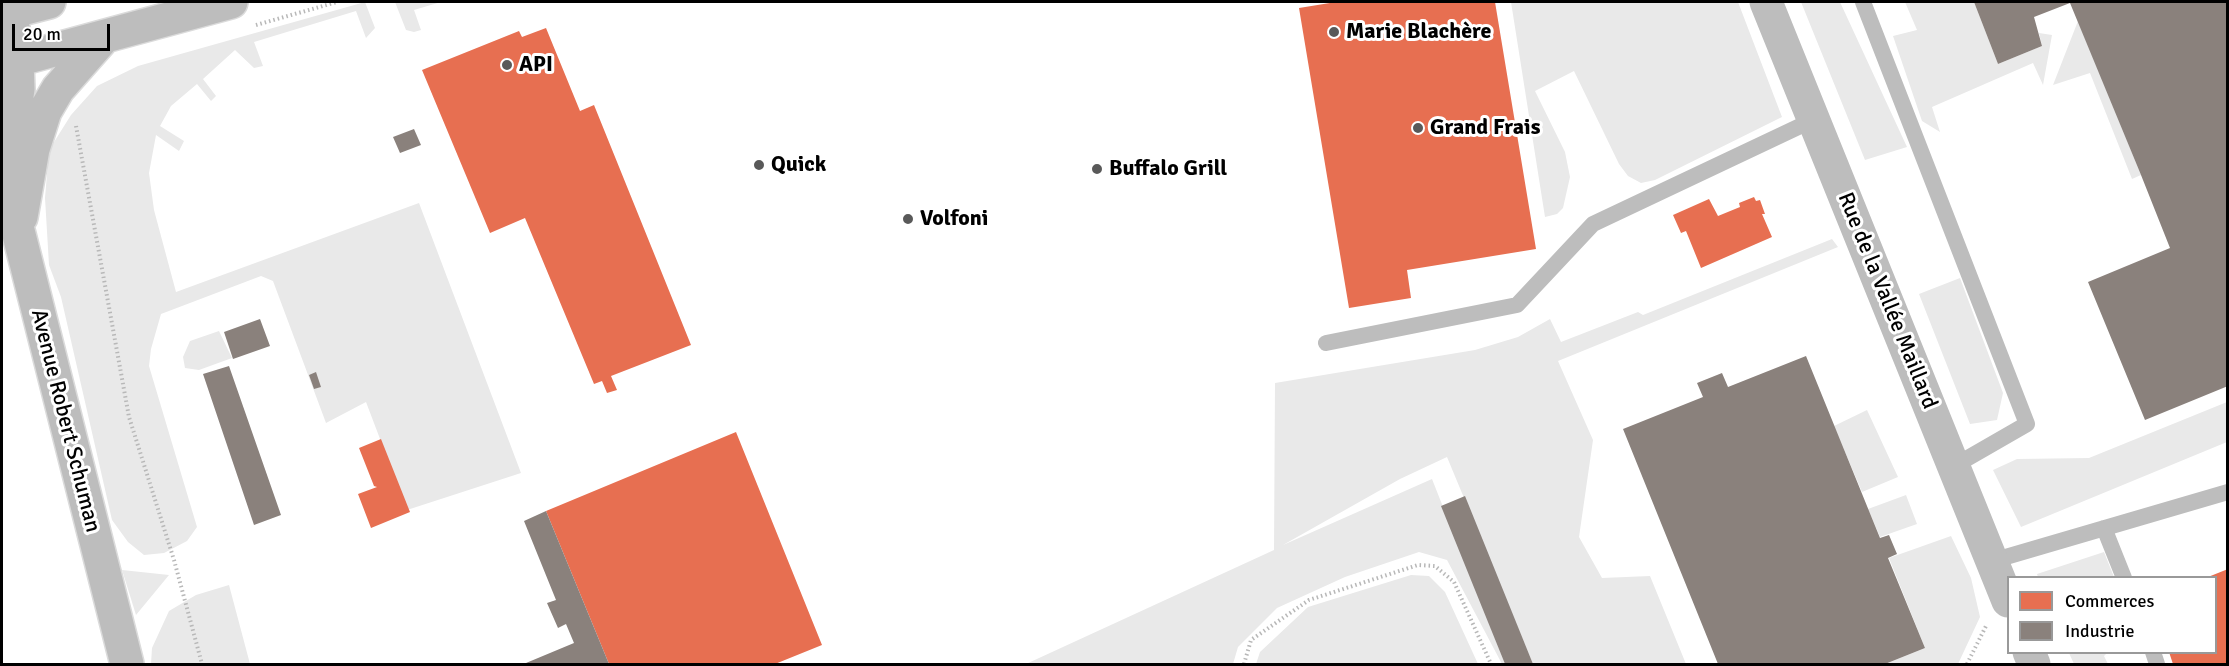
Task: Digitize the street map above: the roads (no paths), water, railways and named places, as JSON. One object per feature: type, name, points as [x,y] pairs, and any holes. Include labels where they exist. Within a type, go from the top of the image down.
[{"type":"main road","points":[[6,13],[49,2]]},
{"type":"main road","points":[[9,62],[231,2]]},
{"type":"main road","name":"Rue de la Vallée Maillard","points":[[1766,2],[2007,598]]},
{"type":"main road","name":"Avenue Robert Schuman","points":[[6,13],[9,62],[17,104],[3,172],[127,664]]},
{"type":"main road","points":[[18,233],[33,149],[45,111],[58,89],[103,38]]},
{"type":"lane","points":[[1863,2],[2027,424],[1954,466]]},
{"type":"lane","points":[[1326,343],[1517,305],[1593,224],[1814,120]]},
{"type":"lane","points":[[1992,561],[2228,492]]},
{"type":"lane","points":[[2104,528],[2123,576]]},
{"type":"place","name":"Marie Blachère","points":[[1334,32]]},
{"type":"place","name":"API","points":[[507,65]]},
{"type":"place","name":"Grand Frais","points":[[1418,128]]},
{"type":"place","name":"Quick","points":[[759,165]]},
{"type":"place","name":"Buffalo Grill","points":[[1097,169]]},
{"type":"place","name":"Volfoni","points":[[908,219]]}]
